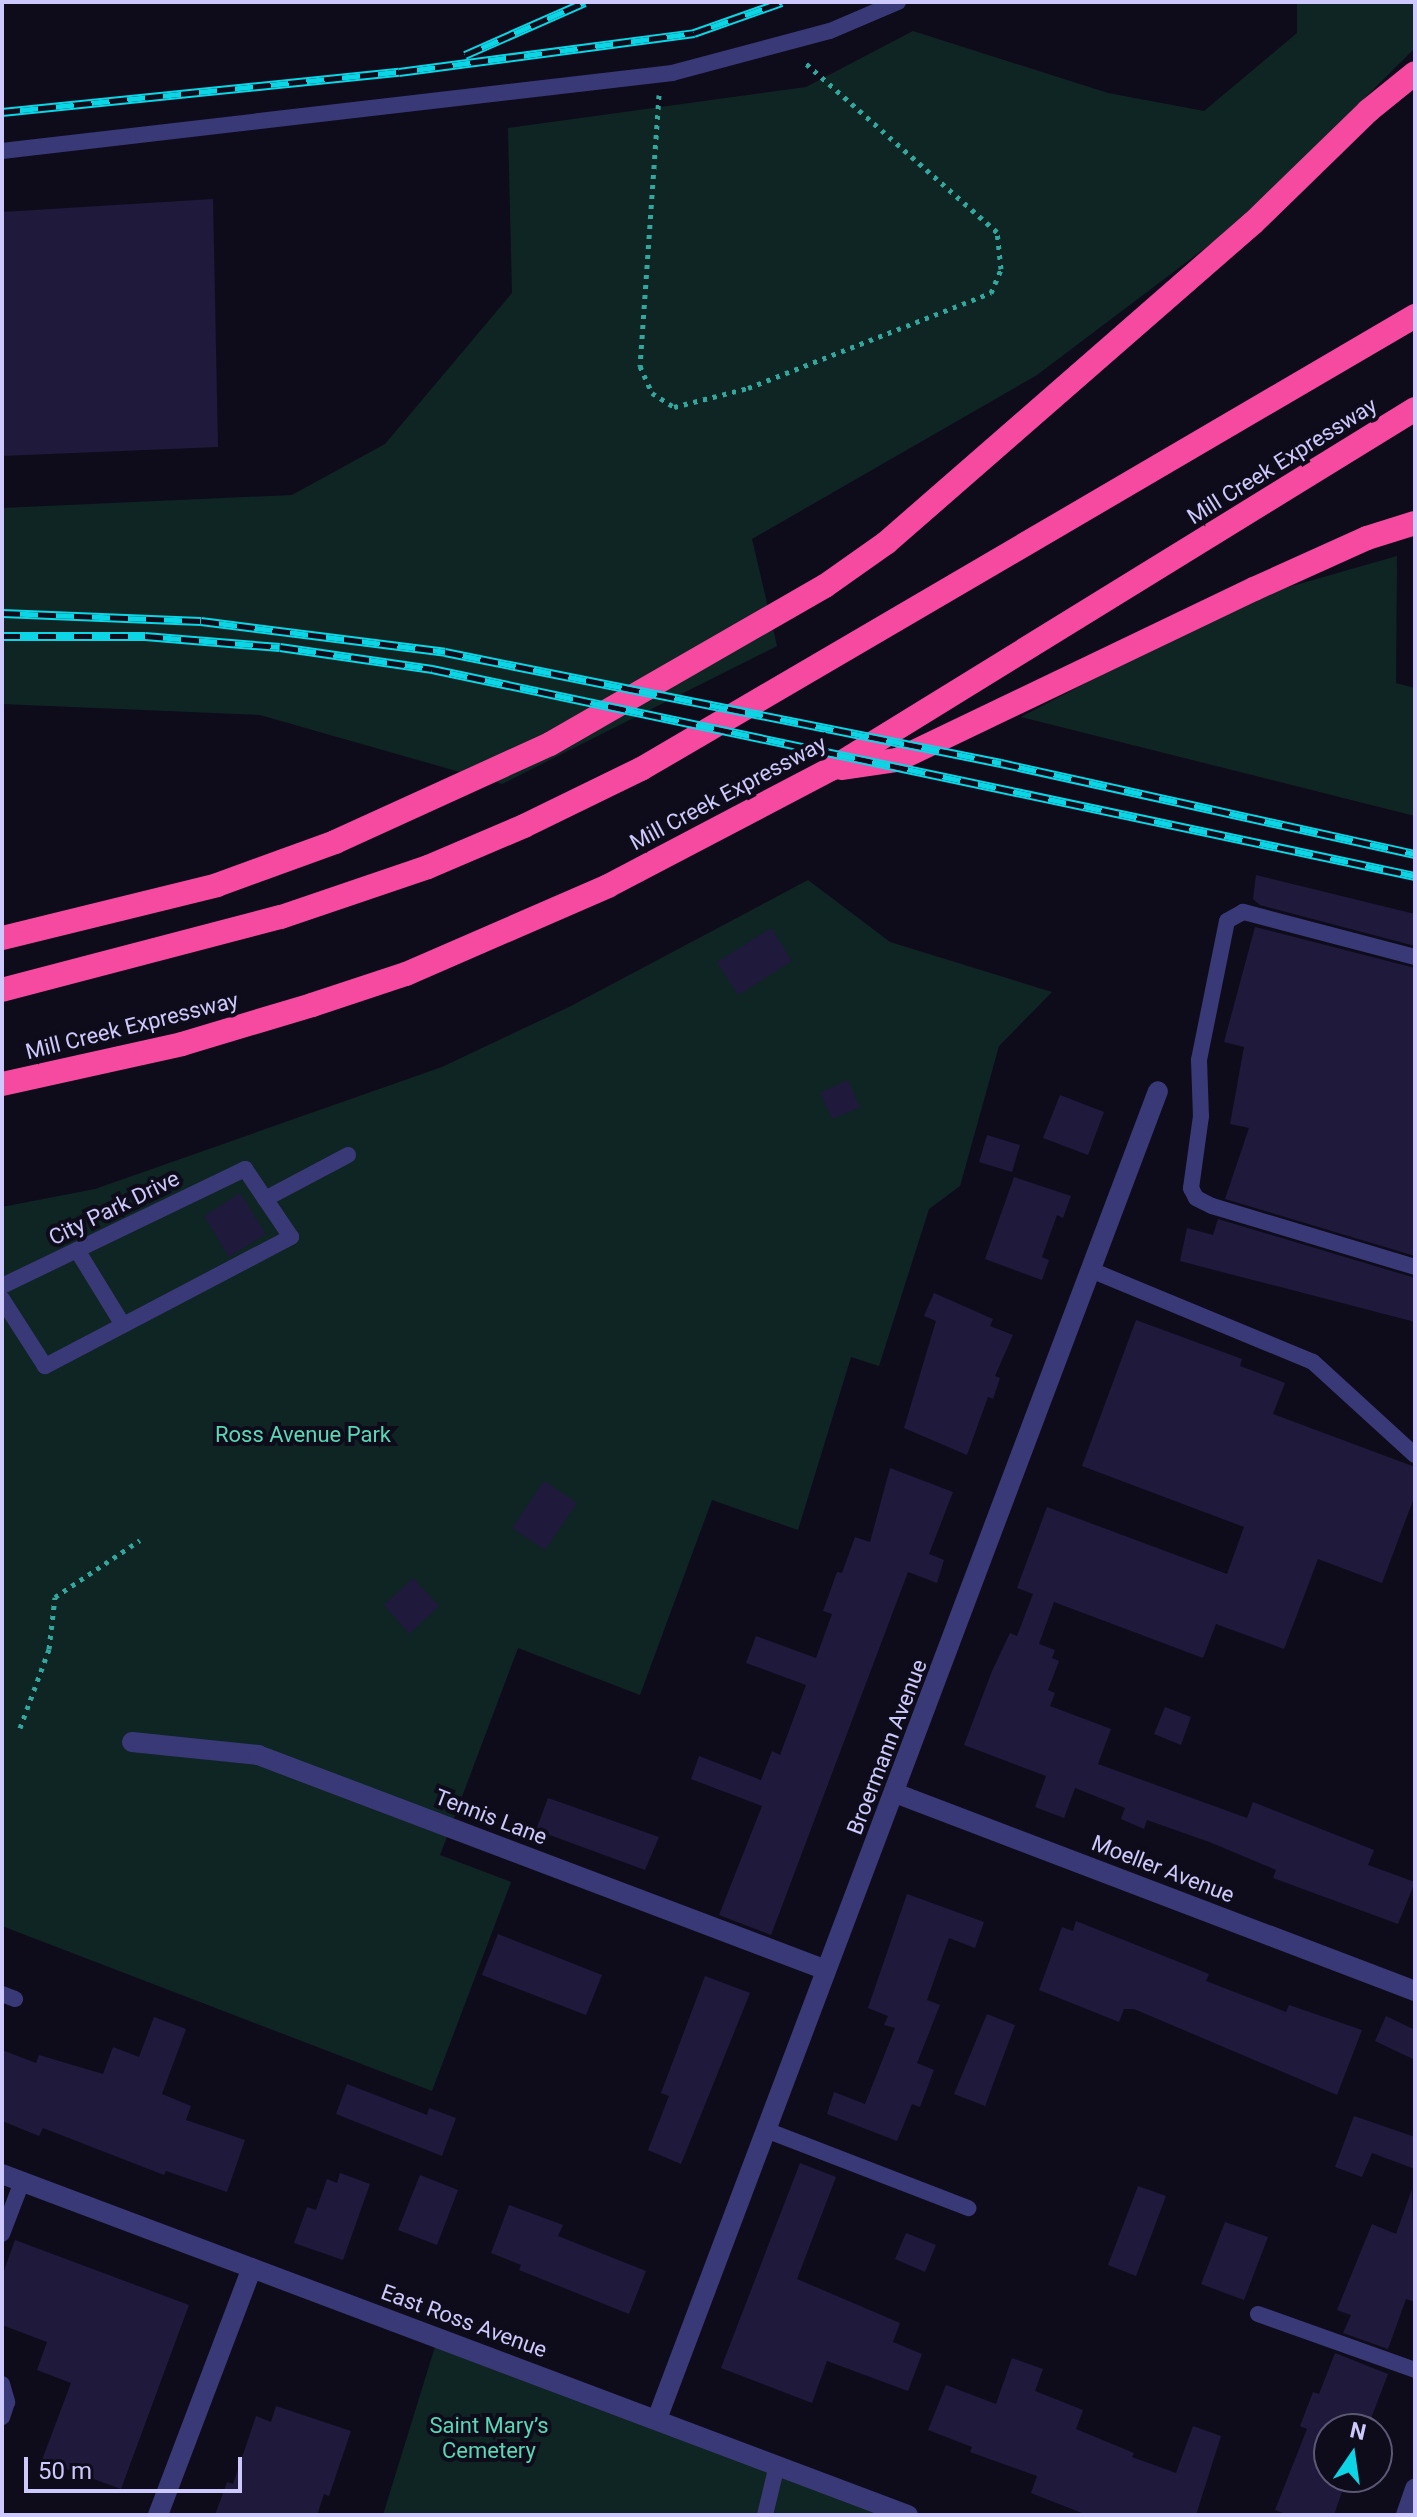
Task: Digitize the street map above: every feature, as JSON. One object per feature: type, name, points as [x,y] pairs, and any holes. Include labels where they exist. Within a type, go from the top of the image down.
[{"type":"highway","points":[[2,938],[217,885],[376,824],[550,744],[825,586],[961,478],[1253,223],[1368,111],[1415,73]]},
{"type":"highway","points":[[2,990],[281,917],[428,867],[524,826],[641,769],[1415,316]]},
{"type":"highway","name":"Mill Creek Expressway","points":[[2,1084],[182,1044],[406,974],[608,886],[831,769],[1415,409]]},
{"type":"highway","points":[[831,769],[897,760],[1254,589],[1367,538],[1415,523]]},
{"type":"street","name":"Broermann Avenue","points":[[657,2419],[1158,1091]]},
{"type":"street","name":"Tennis Lane","points":[[132,1742],[258,1755],[826,1970]]},
{"type":"street","name":"Moeller Avenue","points":[[895,1793],[1415,1991]]},
{"type":"street","name":"East Ross Avenue","points":[[2,2174],[908,2515]]},
{"type":"street","points":[[158,2515],[252,2268]]},
{"type":"street","points":[[1406,2515],[1415,2489]]},
{"type":"lane","points":[[2,151],[661,74],[830,31],[898,2]]},
{"type":"lane","points":[[1415,957],[1243,912],[1227,921],[1199,1060],[1201,1116],[1191,1188],[1196,1198],[1212,1206],[1415,1267]]},
{"type":"lane","points":[[2,1299],[45,1366],[291,1237],[265,1199],[348,1155]]},
{"type":"lane","name":"City Park Drive","points":[[2,1286],[245,1169],[265,1199]]},
{"type":"lane","points":[[77,1250],[123,1325]]},
{"type":"lane","points":[[1091,1270],[1313,1362],[1415,1455]]},
{"type":"lane","points":[[766,2130],[968,2208]]},
{"type":"lane","points":[[2,2234],[22,2182]]},
{"type":"lane","points":[[1258,2314],[1415,2370]]},
{"type":"lane","points":[[2,2384],[7,2402],[2,2417]]},
{"type":"lane","points":[[765,2515],[777,2465]]},
{"type":"path","points":[[661,74],[640,366],[652,393],[674,407],[748,388],[991,293],[1001,269],[997,232],[784,43]]},
{"type":"path","points":[[20,1728],[49,1649],[55,1597],[140,1540]]},
{"type":"green space","points":[[1297,2],[1415,2],[1415,48],[1241,221],[1037,375],[752,539],[777,646],[502,784],[260,715],[2,704],[2,508],[292,495],[385,444],[512,293],[508,128],[806,87],[913,31],[1108,93],[1204,111],[1297,33]]},
{"type":"green space","points":[[1397,556],[1396,683],[1415,688],[1415,816],[1021,717],[1246,599]]},
{"type":"green space","name":"Ross Avenue Park","points":[[808,880],[890,942],[1052,992],[999,1046],[960,1186],[929,1209],[879,1366],[851,1357],[798,1530],[712,1500],[640,1695],[518,1648],[440,1855],[511,1882],[432,2091],[2,1926],[2,1207],[95,1189],[442,1067],[569,1007]]},
{"type":"green space","name":"Saint Mary’s Cemetery","points":[[438,2337],[908,2515],[383,2515]]},
{"type":"building","points":[[213,199],[218,447],[2,456],[2,212]]},
{"type":"building","points":[[1256,875],[1415,914],[1415,946],[1260,905],[1253,899]]},
{"type":"building","points":[[1255,927],[1415,968],[1415,1256],[1225,1199],[1249,1128],[1230,1124],[1244,1047],[1224,1042]]},
{"type":"building","points":[[771,928],[792,961],[738,995],[717,962]]},
{"type":"building","points":[[848,1080],[860,1107],[832,1119],[820,1093]]},
{"type":"building","points":[[1060,1095],[1104,1112],[1088,1155],[1043,1138]]},
{"type":"building","points":[[987,1135],[1020,1145],[1012,1172],[979,1162]]},
{"type":"building","points":[[1014,1177],[1071,1196],[1063,1218],[1057,1215],[1042,1257],[1049,1260],[1042,1280],[985,1259]]},
{"type":"building","points":[[240,1193],[266,1234],[229,1257],[204,1216]]},
{"type":"building","points":[[1218,1219],[1415,1278],[1415,1322],[1180,1261],[1187,1228],[1213,1235]]},
{"type":"building","points":[[934,1293],[993,1319],[990,1326],[1013,1335],[995,1376],[1000,1378],[993,1399],[988,1397],[967,1455],[904,1428],[936,1321],[924,1316]]},
{"type":"building","points":[[1136,1320],[1242,1359],[1240,1366],[1285,1383],[1273,1414],[1415,1467],[1415,1495],[1382,1583],[1318,1559],[1284,1649],[1216,1624],[1203,1658],[1054,1602],[1039,1644],[1055,1650],[1052,1658],[1059,1661],[1048,1690],[1055,1693],[1050,1706],[1111,1729],[1098,1764],[1247,1818],[1253,1802],[1374,1850],[1368,1865],[1415,1882],[1398,1924],[1273,1878],[1276,1870],[1212,1843],[1147,1820],[1144,1829],[1121,1819],[1125,1808],[1075,1788],[1064,1818],[1035,1807],[1046,1776],[964,1745],[992,1671],[1010,1633],[1017,1636],[1033,1594],[1017,1588],[1047,1507],[1227,1574],[1244,1527],[1082,1466]]},
{"type":"building","points":[[890,1468],[953,1492],[929,1554],[944,1560],[937,1583],[908,1572],[771,1935],[719,1915],[762,1806],[691,1779],[699,1756],[761,1780],[772,1751],[780,1755],[806,1685],[746,1663],[756,1636],[816,1658],[832,1614],[823,1611],[837,1572],[842,1573],[855,1537],[870,1542]]},
{"type":"building","points":[[544,1481],[577,1503],[545,1550],[512,1528]]},
{"type":"building","points":[[413,1578],[439,1606],[409,1634],[384,1605]]},
{"type":"building","points":[[1165,1707],[1191,1717],[1181,1745],[1154,1734]]},
{"type":"building","points":[[548,1798],[659,1837],[645,1870],[536,1830]]},
{"type":"building","points":[[907,1894],[984,1922],[975,1948],[949,1938],[927,2000],[940,2005],[917,2063],[934,2070],[920,2107],[912,2104],[897,2141],[827,2114],[834,2092],[865,2104],[895,2028],[884,2025],[888,2016],[868,2008]]},
{"type":"building","points":[[1076,1921],[1209,1974],[1206,1981],[1286,2012],[1289,2005],[1362,2030],[1337,2095],[1134,2009],[1124,2009],[1119,2022],[1039,1990],[1062,1927],[1073,1931]]},
{"type":"building","points":[[498,1934],[602,1975],[586,2015],[482,1975]]},
{"type":"building","points":[[705,1976],[750,1993],[681,2164],[648,2150],[669,2096],[661,2093]]},
{"type":"building","points":[[987,2014],[1015,2025],[985,2106],[954,2094]]},
{"type":"building","points":[[1386,2016],[1415,2030],[1415,2060],[1375,2041]]},
{"type":"building","points":[[154,2017],[186,2029],[162,2094],[191,2106],[186,2120],[245,2140],[227,2192],[166,2171],[164,2175],[43,2128],[39,2136],[2,2121],[2,2050],[36,2063],[39,2055],[103,2074],[113,2047],[139,2057]]},
{"type":"building","points":[[347,2084],[427,2115],[429,2108],[456,2118],[442,2156],[336,2114]]},
{"type":"building","points":[[1354,2116],[1415,2137],[1415,2169],[1372,2153],[1362,2177],[1335,2167]]},
{"type":"building","points":[[800,2163],[836,2177],[797,2279],[900,2323],[893,2342],[922,2354],[908,2391],[827,2361],[812,2403],[721,2368]]},
{"type":"building","points":[[340,2173],[370,2184],[343,2260],[294,2243],[307,2207],[316,2210],[327,2179],[337,2183]]},
{"type":"building","points":[[420,2175],[458,2190],[437,2245],[398,2230]]},
{"type":"building","points":[[1138,2186],[1166,2196],[1136,2276],[1108,2265]]},
{"type":"building","points":[[1412,2189],[1415,2302],[1406,2299],[1388,2349],[1343,2333],[1351,2315],[1337,2310],[1372,2224],[1396,2234]]},
{"type":"building","points":[[509,2205],[563,2225],[558,2236],[646,2271],[629,2314],[519,2270],[521,2265],[491,2253]]},
{"type":"building","points":[[1225,2222],[1268,2237],[1244,2300],[1201,2284]]},
{"type":"building","points":[[906,2233],[936,2245],[925,2272],[895,2259]]},
{"type":"building","points":[[15,2240],[189,2305],[121,2489],[42,2460],[71,2383],[37,2370],[47,2342],[2,2325],[2,2276]]},
{"type":"building","points":[[1335,2353],[1388,2374],[1373,2413],[1313,2413],[1313,2493],[1342,2493],[1334,2515],[1288,2515],[1275,2510],[1307,2429],[1300,2426],[1313,2392],[1319,2394]]},
{"type":"building","points":[[1012,2358],[1043,2369],[1035,2391],[1083,2410],[1076,2429],[1134,2453],[1132,2457],[1176,2473],[1193,2426],[1221,2436],[1196,2515],[1087,2515],[1031,2493],[1037,2476],[970,2452],[972,2447],[928,2430],[946,2385],[996,2404]]},
{"type":"building","points":[[276,2406],[351,2431],[329,2496],[324,2494],[317,2515],[215,2515],[227,2482],[233,2484],[256,2416],[271,2422]]},
{"type":"railway","points":[[465,55],[585,2]]},
{"type":"railway","points":[[2,112],[399,72],[694,33],[782,2]]},
{"type":"railway","points":[[2,613],[201,621],[445,652],[1001,763],[1415,854]]},
{"type":"railway","points":[[2,636],[145,636],[280,647],[432,669],[1415,876]]}]
